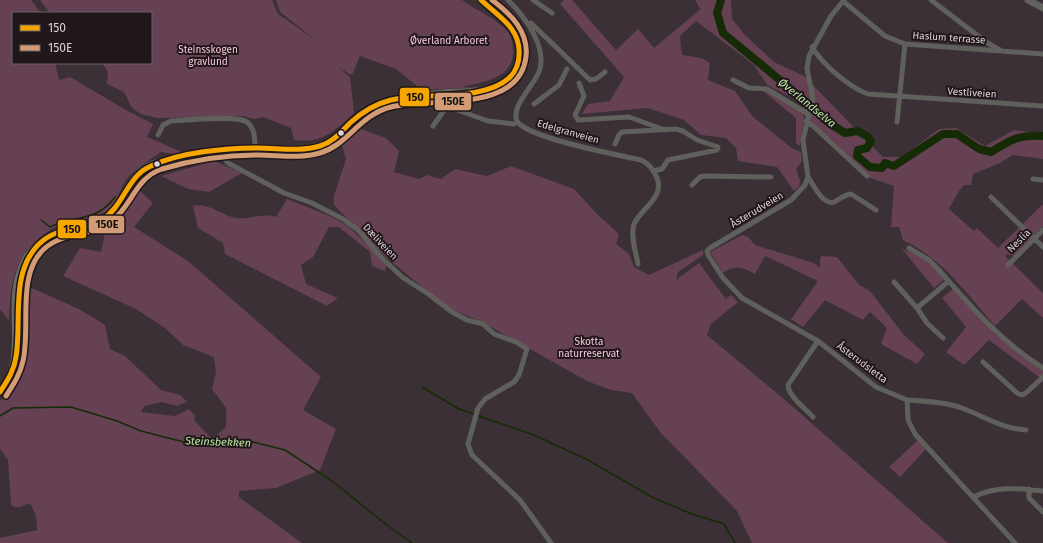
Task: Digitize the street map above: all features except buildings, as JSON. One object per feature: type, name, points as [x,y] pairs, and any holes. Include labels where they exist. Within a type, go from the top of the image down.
[{"type":"main road","points":[[1028,0],[1043,8]]},
{"type":"main road","points":[[0,392],[11,374],[14,361],[13,309],[15,285],[22,268],[32,251],[44,240],[56,233],[103,220],[113,210],[133,179],[147,167],[161,162],[255,146],[303,148],[321,146],[340,134],[346,126],[374,106],[400,98],[492,89],[506,81],[515,70],[520,55],[519,42],[515,33],[503,17],[480,1]]},
{"type":"street","name":"Edelgranveien","points":[[508,0],[531,31],[540,49],[540,69],[537,77],[517,108],[516,114],[518,122],[524,128],[550,138],[641,160],[650,166],[653,171]]},
{"type":"street","points":[[533,0],[552,13]]},
{"type":"street","points":[[843,0],[831,16],[812,47],[809,56],[807,69],[812,102],[806,122],[803,147],[808,177],[823,199],[828,203],[851,194],[876,210]]},
{"type":"street","name":"Haslum terrasse","points":[[843,0],[885,36],[905,44],[1043,54]]},
{"type":"street","points":[[931,0],[986,42],[1002,52]]},
{"type":"street","points":[[531,24],[590,80],[596,79],[606,72]]},
{"type":"street","points":[[897,122],[905,44]]},
{"type":"street","name":"Vestliveien","points":[[812,47],[821,60],[860,91],[877,96],[1043,106]]},
{"type":"street","points":[[534,104],[559,85],[567,69]]},
{"type":"street","points":[[733,80],[749,88],[767,89],[808,114]]},
{"type":"street","points":[[579,83],[584,96],[576,112],[576,118],[578,120],[629,117],[667,130]]},
{"type":"street","points":[[433,126],[445,109],[449,107],[488,121],[514,124]]},
{"type":"street","points":[[158,135],[163,125],[171,121],[233,119],[247,122],[253,131],[255,146]]},
{"type":"street","points":[[806,122],[813,126],[867,176]]},
{"type":"street","points":[[615,144],[622,132],[679,129],[697,140],[717,146],[717,150],[668,160],[662,168],[653,171],[659,180],[658,192],[637,220],[633,232],[638,264]]},
{"type":"street","name":"Dæliveien","points":[[221,151],[228,163],[278,190],[324,209],[349,223],[394,270],[452,312],[467,320],[483,324],[494,334],[516,342],[527,349],[519,375],[514,382],[485,399],[478,408],[468,444],[472,455],[520,500],[551,543]]},
{"type":"street","points":[[692,184],[700,177],[705,176],[771,177]]},
{"type":"street","name":"Åsterudveien","points":[[708,251],[791,200],[801,191],[808,177]]},
{"type":"street","points":[[1033,179],[1043,180]]},
{"type":"street","points":[[991,197],[1043,247]]},
{"type":"street","name":"Neslia","points":[[1008,265],[1043,230]]},
{"type":"street","points":[[909,248],[929,260],[991,329],[1026,358],[1043,368]]},
{"type":"street","name":"Åsterudsletta","points":[[708,251],[708,255],[723,278],[742,298],[818,342],[876,387],[907,400],[935,402],[959,407],[1014,430],[1026,430]]},
{"type":"street","points":[[916,308],[949,281]]},
{"type":"street","points":[[894,282],[916,308],[926,323],[943,338]]},
{"type":"street","points":[[813,417],[793,396],[788,388],[788,384],[818,342]]},
{"type":"street","points":[[983,362],[1017,393],[1022,395],[1043,377]]},
{"type":"street","points":[[907,400],[908,420],[915,434],[1015,543]]},
{"type":"street","points":[[973,497],[990,490],[1029,489],[1043,491]]},
{"type":"street","points":[[1029,489],[1029,498],[1043,512]]},
{"type":"green space","points":[[0,0],[31,0],[40,12],[12,12],[12,64],[55,64],[59,80],[70,77],[153,124],[147,137],[182,152],[179,155],[161,152],[140,166],[129,176],[113,204],[106,211],[95,217],[59,225],[35,241],[20,261],[16,271],[11,295],[9,321],[0,309]]},
{"type":"green space","points":[[40,0],[272,0],[278,14],[317,41],[280,12],[276,0],[462,0],[492,19],[508,32],[513,52],[512,61],[502,74],[486,81],[462,87],[478,87],[422,90],[396,69],[360,56],[352,75],[339,68],[350,77],[354,113],[334,131],[327,135],[313,140],[304,141],[294,140],[291,128],[263,117],[254,119],[243,116],[157,118],[141,114],[132,108],[124,92],[107,84],[108,72],[103,64],[152,64],[152,12],[49,12]]},
{"type":"green space","points":[[564,0],[572,0],[616,50],[638,29],[654,48],[702,8],[700,9],[695,0],[731,0],[732,19],[745,35],[774,62],[804,76],[883,157],[902,157],[939,129],[956,128],[985,146],[1014,130],[1043,134],[1043,159],[1013,155],[1000,163],[973,174],[971,185],[964,185],[949,209],[974,231],[977,228],[998,248],[1043,204],[1043,226],[1014,256],[1007,254],[1005,256],[1043,293],[1043,318],[1022,299],[995,326],[954,278],[930,257],[903,240],[899,227],[891,227],[894,186],[867,177],[806,120],[802,103],[767,85],[754,65],[696,21],[680,36],[682,55],[701,58],[710,63],[708,80],[735,91],[753,117],[793,149],[801,152],[802,161],[796,169],[800,180],[799,187],[794,191],[777,167],[738,161],[736,148],[726,138],[701,135],[684,120],[647,108],[582,114],[588,104],[610,101],[624,77],[560,4]]},
{"type":"green space","points":[[765,89],[803,112],[804,121],[800,146],[796,143],[796,118],[763,91]]},
{"type":"green space","name":"Skotta naturreservat","points":[[361,129],[386,138],[399,151],[394,172],[419,179],[427,175],[441,179],[455,169],[487,176],[511,166],[574,189],[596,213],[619,234],[616,244],[629,254],[634,267],[649,275],[703,250],[703,255],[678,272],[676,280],[699,263],[726,299],[731,295],[738,302],[711,324],[707,335],[785,400],[948,543],[752,543],[737,511],[660,432],[632,393],[611,390],[587,381],[480,321],[446,307],[379,251],[334,205],[334,196],[346,159],[342,145]]},
{"type":"green space","points":[[214,161],[242,173],[209,192],[188,189],[161,176]]},
{"type":"green space","points":[[137,188],[153,203],[134,227],[188,261],[321,377],[303,410],[336,429],[320,470],[276,488],[239,491],[239,497],[302,543],[0,543],[0,538],[37,530],[36,516],[30,503],[21,507],[14,507],[11,505],[8,460],[0,449],[0,401],[12,389],[19,376],[22,361],[21,315],[25,285],[79,309],[105,325],[110,349],[125,356],[161,390],[180,395],[187,402],[177,406],[162,402],[144,406],[141,412],[175,416],[189,409],[195,416],[194,420],[212,439],[226,427],[226,408],[212,389],[216,373],[214,357],[183,345],[165,328],[136,309],[63,276],[80,248],[101,252],[106,228],[121,214]]},
{"type":"green space","points":[[287,199],[332,217],[348,226],[387,264],[385,271],[372,266],[370,252],[339,227],[329,227],[313,257],[301,265],[306,284],[338,298],[327,306],[225,254],[223,243],[198,228],[193,206],[203,205],[238,218],[264,216],[276,217]]},
{"type":"green space","points":[[742,235],[748,237],[755,245],[814,263],[820,268],[820,258],[822,256],[837,257],[859,285],[870,291],[904,335],[925,354],[917,364],[881,344],[887,328],[870,312],[863,320],[825,300],[803,327],[791,319],[818,281],[765,256],[755,274],[743,268],[731,268],[723,273],[710,252]]},
{"type":"green space","points":[[902,249],[915,254],[926,261],[945,279],[934,288]]},
{"type":"green space","points":[[954,288],[995,334],[1043,370],[1043,380],[989,340],[964,365],[946,352],[966,327],[942,298]]},
{"type":"green space","points":[[918,440],[926,449],[900,477],[889,467]]},
{"type":"waterway","name":"Øverlandselva","points":[[721,0],[717,13],[723,33],[798,95],[829,123],[845,133],[857,131],[867,136],[871,141],[867,148],[858,150],[857,156],[870,167],[882,168],[885,163],[894,166],[943,134],[957,134],[979,149],[991,152],[1004,144],[1021,137],[1043,136]]},
{"type":"waterway","points":[[41,220],[50,227],[59,223],[85,217],[101,211],[115,197]]},
{"type":"waterway","points":[[422,387],[459,409],[534,435],[586,459],[652,497],[692,514],[724,524],[735,543]]},
{"type":"waterway","name":"Steinsbekken","points":[[0,416],[13,408],[71,407],[117,421],[141,431],[184,442],[253,442],[285,450],[332,481],[388,526],[412,543]]},
{"type":"transit line","name":"150","points":[[0,392],[10,376],[16,357],[18,343],[20,284],[24,270],[29,257],[38,245],[46,238],[62,231],[95,224],[102,220],[116,207],[136,177],[151,166],[163,161],[189,154],[218,150],[245,148],[312,148],[329,142],[359,115],[374,106],[385,102],[405,98],[471,93],[487,90],[500,84],[511,76],[516,69],[519,58],[519,46],[516,37],[507,23],[481,0]]},
{"type":"transit line","name":"150E","points":[[6,396],[16,380],[22,366],[26,333],[27,287],[35,260],[44,249],[60,239],[96,230],[112,221],[119,215],[140,185],[153,173],[162,169],[185,163],[222,157],[246,155],[312,155],[330,149],[338,144],[370,116],[391,107],[408,104],[470,100],[490,95],[507,87],[520,75],[526,57],[525,40],[517,24],[506,11],[492,0]]},
{"type":"park label","name":"Øverland Arboret","points":[[449,41]]},
{"type":"park label","name":"Steinsskogen gravlund","points":[[208,56]]}]
